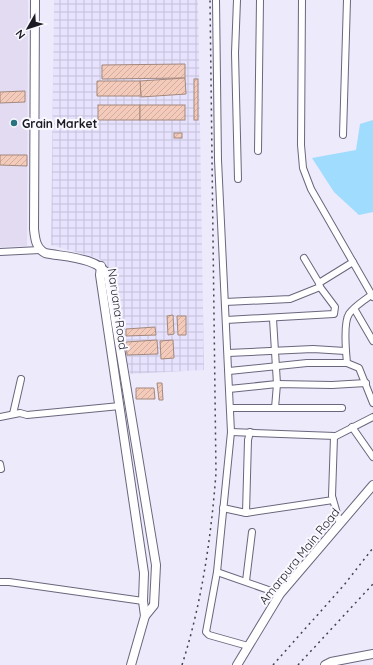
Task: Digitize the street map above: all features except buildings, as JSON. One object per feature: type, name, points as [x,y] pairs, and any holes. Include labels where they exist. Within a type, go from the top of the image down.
[{"type":"street","points":[[0,252],[40,250],[36,243],[34,229],[35,0]]},
{"type":"street","points":[[216,0],[218,160],[231,432],[217,572],[206,633],[248,646]]},
{"type":"street","points":[[237,0],[235,53],[238,179]]},
{"type":"street","points":[[258,151],[260,0]]},
{"type":"street","points":[[302,0],[301,145],[303,168],[319,205],[373,295],[350,313],[347,320],[345,351],[347,364]]},
{"type":"street","points":[[343,135],[347,0]]},
{"type":"street","name":"Naruana Road","points":[[40,250],[63,257],[86,260],[101,266],[100,275],[144,573],[143,601],[145,616],[131,665]]},
{"type":"street","points":[[226,320],[273,319],[334,314],[335,307],[319,285],[304,258]]},
{"type":"street","points":[[225,302],[290,299],[319,285],[354,262]]},
{"type":"street","points":[[101,266],[108,278],[156,565],[154,605],[145,616]]},
{"type":"street","points":[[355,310],[373,341]]},
{"type":"street","points":[[273,319],[277,384],[275,408]]},
{"type":"street","points":[[228,353],[313,349],[345,351]]},
{"type":"street","points":[[229,371],[276,365],[347,364],[359,368],[373,403]]},
{"type":"street","points":[[14,414],[21,379]]},
{"type":"street","points":[[229,389],[277,384],[332,385],[366,383]]},
{"type":"street","points":[[0,417],[20,413],[27,415],[120,406]]},
{"type":"street","points":[[230,408],[342,408]]},
{"type":"street","points":[[231,432],[335,436],[373,417]]},
{"type":"street","points":[[352,427],[373,457]]},
{"type":"street","points":[[246,513],[248,440],[250,432]]},
{"type":"street","points":[[335,436],[333,500],[340,524]]},
{"type":"street","name":"Amarpura Main Road","points":[[237,665],[280,594],[373,485]]},
{"type":"street","points":[[224,508],[246,513],[333,500]]},
{"type":"street","points":[[246,581],[252,532]]},
{"type":"street","points":[[217,572],[280,594]]},
{"type":"street","points":[[0,582],[143,601]]},
{"type":"street","points":[[325,665],[373,654]]},
{"type":"shaded area","name":"Grain Market","points":[[0,0],[28,0],[27,246],[0,247]]},
{"type":"shaded area","points":[[54,0],[198,0],[204,370],[130,374],[100,259],[51,245]]},
{"type":"water","points":[[373,120],[373,212],[359,215],[334,192],[312,158],[356,150],[360,124]]},
{"type":"railway","points":[[182,665],[195,618],[205,570],[216,473],[210,0]]},
{"type":"railway","points":[[273,665],[344,585],[373,548]]},
{"type":"railway","points":[[298,665],[373,584]]},
{"type":"place","name":"Grain Market","points":[[14,123]]}]
